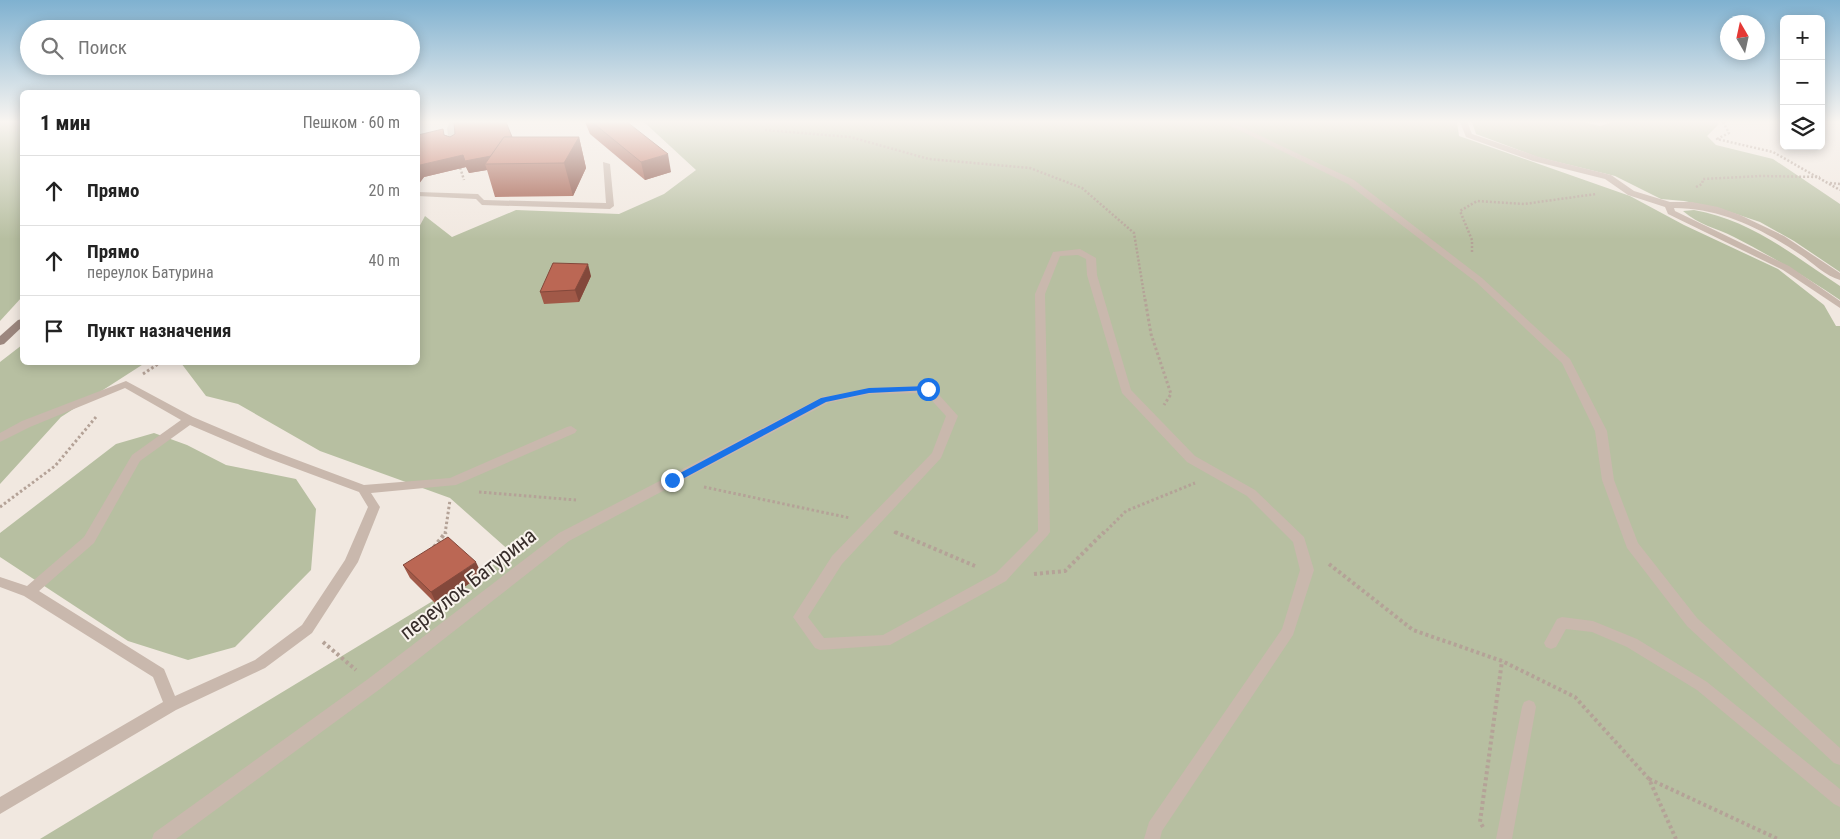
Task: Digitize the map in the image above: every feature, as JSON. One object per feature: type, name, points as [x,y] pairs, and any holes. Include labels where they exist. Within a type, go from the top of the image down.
[{"type":"street","points":[[0,342],[20,324]]},
{"type":"street","name":"переулок Батурина","points":[[162,839],[374,684],[564,538],[824,400]]},
{"type":"lane","points":[[1308,161],[1351,182],[1458,263],[1479,280],[1566,361],[1601,431],[1608,480],[1632,545],[1692,622],[1840,758]]},
{"type":"lane","points":[[1545,161],[1608,177],[1631,193],[1669,205],[1685,203],[1758,224],[1840,277]]},
{"type":"lane","points":[[420,194],[478,197],[482,202],[610,206],[606,164]]},
{"type":"lane","points":[[1669,205],[1672,212],[1678,216],[1725,236],[1786,268],[1840,305]]},
{"type":"lane","points":[[824,400],[869,390],[928,389],[952,416],[937,454],[837,560],[800,617],[820,644],[885,641],[1001,578],[1044,532],[1040,294],[1056,254],[1080,252],[1091,258],[1092,275],[1126,391],[1191,459],[1251,493],[1299,540],[1307,570],[1288,631],[1155,828],[1152,839]]},
{"type":"lane","points":[[0,438],[26,424],[126,384],[189,420],[269,454],[363,489],[452,486],[571,430]]},
{"type":"lane","points":[[29,592],[89,540],[136,458],[189,420]]},
{"type":"lane","points":[[0,806],[171,705],[260,664],[307,629],[351,562],[374,507],[363,489]]},
{"type":"lane","points":[[0,582],[29,592],[159,673],[171,705]]},
{"type":"lane","points":[[1551,643],[1562,623],[1593,627],[1632,643],[1702,686],[1840,799]]},
{"type":"lane","points":[[1504,839],[1529,707]]},
{"type":"path","points":[[458,161],[464,180],[478,197]]},
{"type":"path","points":[[953,161],[1030,168],[1082,188],[1134,233],[1152,334],[1171,394],[1155,421]]},
{"type":"path","points":[[1790,161],[1840,190]]},
{"type":"path","points":[[1695,188],[1702,184],[1703,179],[1761,175],[1778,178],[1820,177]]},
{"type":"path","points":[[1830,183],[1840,184]]},
{"type":"path","points":[[1458,263],[1473,251],[1472,240],[1460,211],[1478,201],[1524,204],[1592,194],[1631,193]]},
{"type":"path","points":[[0,507],[55,466],[99,414]]},
{"type":"path","points":[[672,480],[873,523],[1001,578],[1065,571],[1126,511],[1218,474]]},
{"type":"path","points":[[431,551],[446,532],[452,486],[576,500]]},
{"type":"path","points":[[1299,540],[1362,592],[1413,630],[1502,661],[1576,697],[1649,778],[1676,839]]},
{"type":"path","points":[[307,629],[374,684]]},
{"type":"path","points":[[1487,833],[1480,822],[1502,661]]},
{"type":"path","points":[[1649,778],[1778,839]]},
{"type":"green space","points":[[0,161],[20,161],[20,299],[0,321]]},
{"type":"green space","points":[[686,161],[1531,161],[1630,196],[1684,225],[1778,269],[1824,305],[1836,326],[1840,326],[1840,839],[40,839],[512,553],[450,498],[320,451],[238,404],[206,396],[183,365],[420,365],[420,225],[425,216],[452,237],[516,210],[619,214],[664,194],[696,170]]},
{"type":"green space","points":[[1554,161],[1776,161],[1840,204],[1840,272],[1794,241],[1760,222],[1718,208],[1684,201],[1661,199],[1615,176]]},
{"type":"green space","points":[[1694,210],[1734,222],[1771,240],[1840,286],[1840,300],[1775,259],[1734,237],[1701,223],[1683,211]]},
{"type":"green space","points":[[20,347],[20,365],[142,365],[61,417],[0,484],[0,362]]},
{"type":"green space","points":[[154,433],[187,445],[226,465],[296,479],[316,509],[311,570],[235,647],[188,660],[128,641],[0,557],[0,533],[116,444]]},
{"type":"building","points":[[420,161],[437,161],[420,165]]},
{"type":"building","points":[[487,161],[565,161],[564,163],[485,164]]},
{"type":"building","points":[[553,263],[588,264],[575,290],[540,292]]},
{"type":"building","points":[[448,537],[476,562],[431,592],[403,565]]},
{"type":"route","points":[[672,480],[824,400],[869,390],[928,389]]}]
